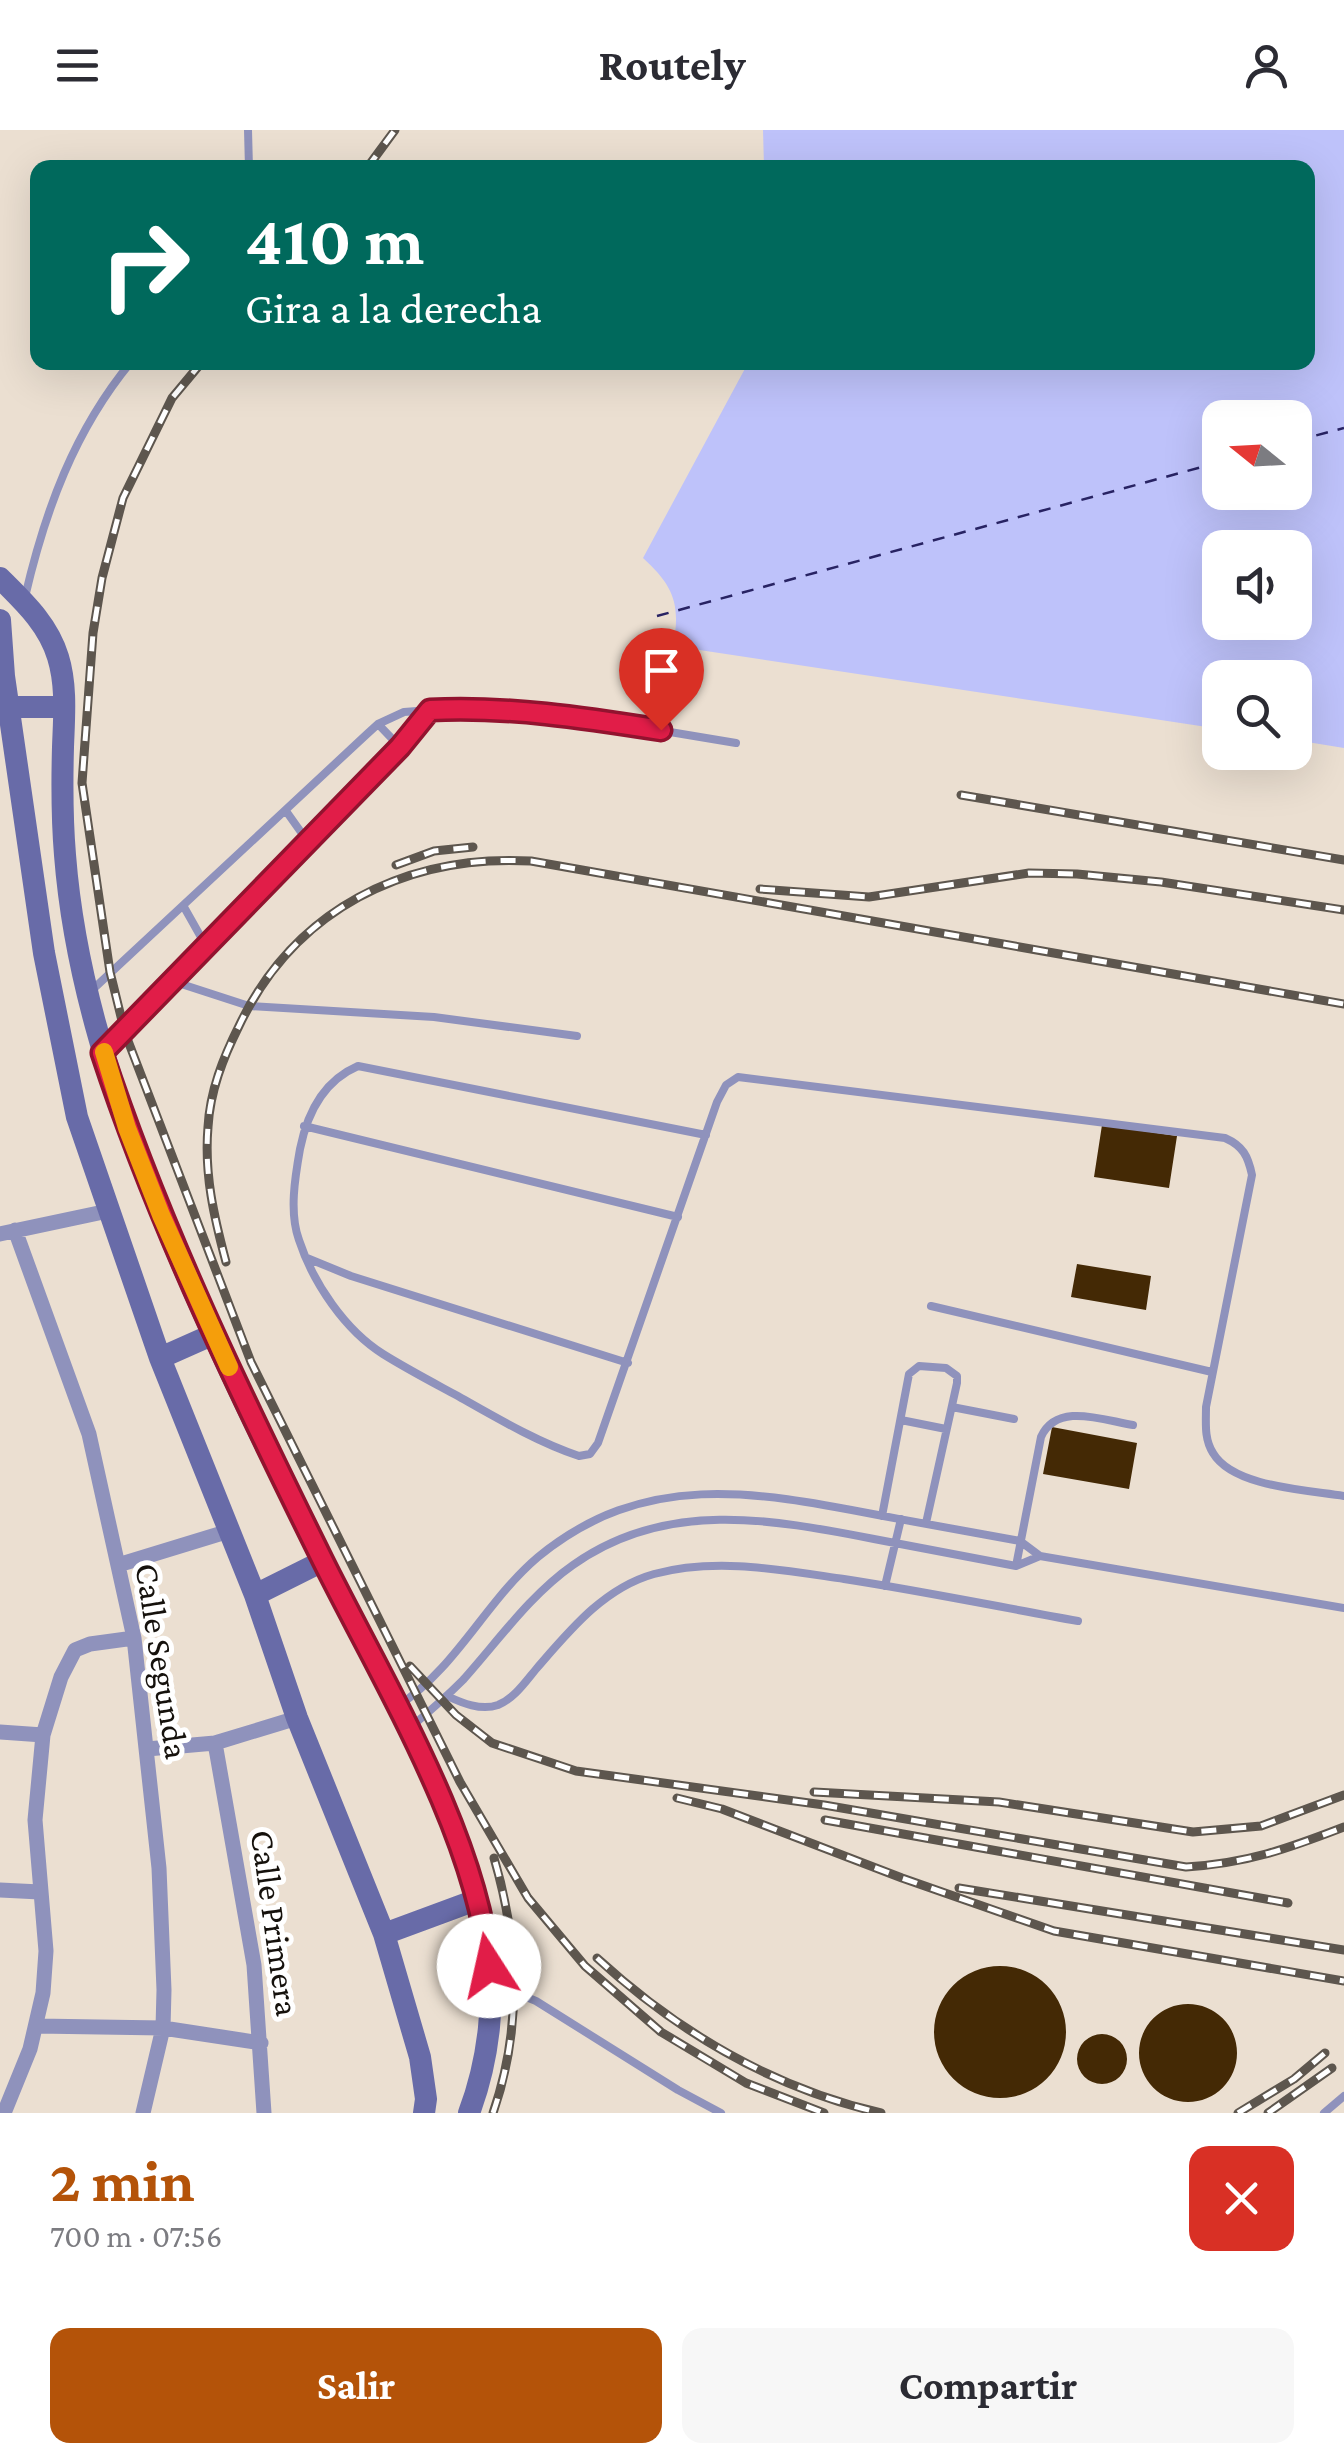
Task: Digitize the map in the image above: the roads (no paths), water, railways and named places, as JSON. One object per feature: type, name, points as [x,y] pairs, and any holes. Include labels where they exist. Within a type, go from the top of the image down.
[{"type":"main road","points":[[0,578],[12,602],[44,626],[58,656],[64,707],[62,817],[67,877],[86,995],[102,1053],[161,1215],[322,1560],[408,1730],[451,1825],[476,1900],[487,1943],[490,2022],[469,2113]]},
{"type":"main road","points":[[0,620],[8,707],[58,1033],[77,1117],[160,1358],[384,1934],[416,2040],[426,2098],[424,2113]]},
{"type":"main road","points":[[8,707],[64,707]]},
{"type":"main road","points":[[160,1358],[214,1334]]},
{"type":"main road","points":[[255,1595],[322,1560]]},
{"type":"main road","points":[[384,1934],[476,1900]]},
{"type":"street","points":[[8,1232],[108,1211]]},
{"type":"street","name":"Calle Segunda","points":[[8,1232],[89,1434],[134,1638],[158,1868],[163,2028],[143,2113]]},
{"type":"street","points":[[118,1566],[229,1531]]},
{"type":"street","points":[[4,2113],[36,2026],[46,1951],[35,1820],[36,1777],[43,1735],[61,1677],[76,1650],[90,1644],[134,1638]]},
{"type":"street","points":[[147,1748],[215,1743],[297,1718]]},
{"type":"street","points":[[0,1732],[43,1735]]},
{"type":"street","name":"Calle Primera","points":[[215,1743],[244,1892],[261,2043],[264,2113]]},
{"type":"street","points":[[0,1890],[40,1892]]},
{"type":"street","points":[[36,2026],[163,2028],[261,2043]]},
{"type":"lane","points":[[248,130],[250,160]]},
{"type":"lane","points":[[12,602],[80,434],[125,370]]},
{"type":"lane","points":[[86,995],[378,724],[404,712],[484,709],[586,718],[736,743]]},
{"type":"lane","points":[[102,1053],[400,747],[430,710]]},
{"type":"lane","points":[[378,724],[400,747]]},
{"type":"lane","points":[[286,811],[308,842]]},
{"type":"lane","points":[[184,908],[206,946]]},
{"type":"lane","points":[[172,981],[248,1006],[434,1016],[577,1036]]},
{"type":"lane","points":[[706,1134],[358,1066],[328,1086],[304,1126],[294,1210],[298,1238],[345,1320],[381,1353],[482,1410],[579,1456],[590,1454],[598,1442],[706,1134],[726,1086],[738,1076],[1225,1138],[1239,1144],[1248,1157],[1252,1175],[1212,1372],[1206,1431],[1212,1451],[1225,1468],[1271,1483],[1344,1496]]},
{"type":"lane","points":[[304,1126],[678,1217]]},
{"type":"lane","points":[[307,1258],[351,1276],[628,1363]]},
{"type":"lane","points":[[932,1306],[1212,1372]]},
{"type":"lane","points":[[882,1516],[909,1374],[920,1366],[946,1368],[957,1376],[926,1523]]},
{"type":"lane","points":[[952,1407],[1014,1420]]},
{"type":"lane","points":[[1016,1566],[1041,1436],[1051,1420],[1069,1415],[1133,1425]]},
{"type":"lane","points":[[901,1420],[946,1429]]},
{"type":"lane","points":[[397,1707],[450,1663],[508,1589],[538,1558],[582,1527],[624,1506],[664,1496],[745,1494],[808,1501],[1020,1541],[1040,1556],[1344,1608]]},
{"type":"lane","points":[[408,1730],[447,1696],[531,1602],[574,1564],[656,1527],[704,1519],[763,1519],[1016,1566],[1040,1556]]},
{"type":"lane","points":[[886,1586],[901,1519]]},
{"type":"lane","points":[[447,1696],[464,1704],[496,1706],[513,1696],[589,1612],[620,1588],[655,1574],[704,1566],[758,1566],[1078,1621]]},
{"type":"lane","points":[[490,1989],[514,1992],[536,2001],[721,2113]]},
{"type":"lane","points":[[1324,2113],[1344,2099]]},
{"type":"lane","points":[[1337,2113],[1344,2099]]},
{"type":"water","points":[[763,130],[1344,130],[1344,748],[1312,743],[1312,660],[1202,660],[1202,726],[673,646],[675,608],[662,578],[643,558],[744,370],[1315,370],[1315,160],[764,160]]},
{"type":"railway","points":[[373,160],[395,130]]},
{"type":"railway","points":[[195,370],[172,398],[123,498],[102,578],[93,633],[82,783],[110,972],[125,1033],[251,1362],[460,1782],[528,1898],[585,1966],[661,2032],[746,2083],[824,2113]]},
{"type":"railway","points":[[961,795],[1344,860]]},
{"type":"railway","points":[[396,865],[434,851],[473,847]]},
{"type":"railway","points":[[226,1262],[211,1195],[208,1127],[218,1075],[239,1026],[262,985],[290,950],[322,921],[358,897],[440,868],[485,861],[531,861],[1344,1004]]},
{"type":"railway","points":[[760,889],[869,897],[1029,873],[1077,874],[1161,882],[1344,910]]},
{"type":"railway","points":[[410,1666],[456,1715],[492,1743],[576,1771],[824,1805],[1186,1867],[1267,1854],[1344,1827]]},
{"type":"railway","points":[[814,1792],[999,1802],[1193,1832],[1261,1826],[1344,1795]]},
{"type":"railway","points":[[677,1798],[722,1809],[1054,1931],[1344,1981]]},
{"type":"railway","points":[[825,1820],[1288,1903]]},
{"type":"railway","points":[[493,2113],[509,2050],[514,1986],[508,1922],[494,1858]]},
{"type":"railway","points":[[959,1888],[1344,1950]]},
{"type":"railway","points":[[597,1958],[660,2010],[729,2054],[802,2089],[881,2113]]},
{"type":"railway","points":[[1238,2113],[1294,2079],[1325,2053]]},
{"type":"railway","points":[[1268,2113],[1332,2068]]}]
